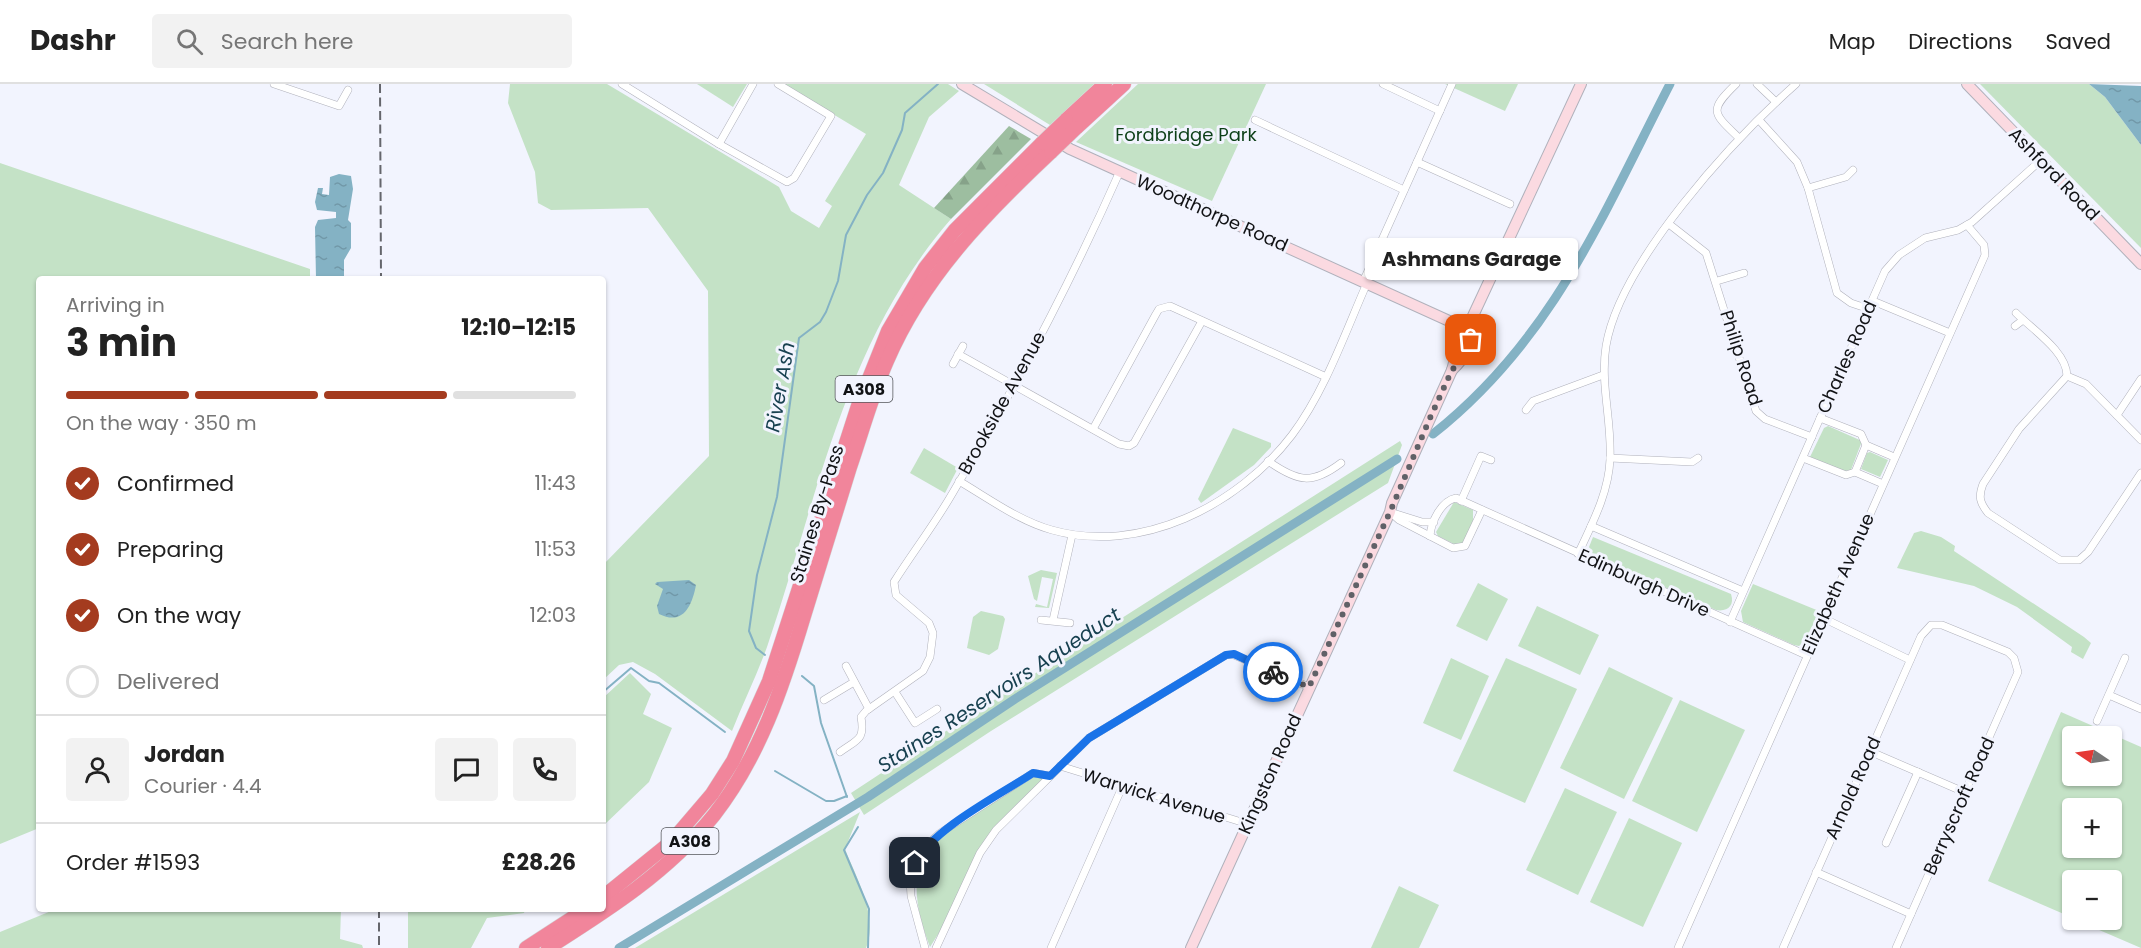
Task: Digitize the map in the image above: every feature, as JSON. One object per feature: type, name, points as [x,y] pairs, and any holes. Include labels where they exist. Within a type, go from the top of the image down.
[{"type":"highway","name":"Staines By-Pass","points":[[606,895],[671,842],[723,778],[754,720],[769,681],[858,406],[888,331],[926,268],[955,230],[1071,124],[1105,84]]},
{"type":"highway","name":"Staines By-Pass","points":[[1071,124],[1124,84]]},
{"type":"highway","name":"Staines By-Pass","points":[[606,911],[662,869],[715,813],[743,773],[760,740],[781,689],[887,361],[916,306],[955,250],[1046,148]]},
{"type":"highway","points":[[526,948],[581,912]]},
{"type":"highway","name":"Staines By-Pass","points":[[548,948],[604,912]]},
{"type":"street","points":[[274,84],[339,106],[348,90]]},
{"type":"street","points":[[622,84],[719,144],[787,182],[794,178],[831,116],[778,84]]},
{"type":"street","points":[[719,144],[753,84]]},
{"type":"street","name":"Woodthorpe Road","points":[[962,84],[1070,149],[1469,330]]},
{"type":"street","points":[[1383,84],[1440,111]]},
{"type":"street","points":[[959,481],[1037,525],[1072,535],[1125,537],[1197,513],[1268,461],[1299,424],[1324,376],[1452,84]]},
{"type":"street","name":"Kingston Road","points":[[1191,948],[1390,512],[1452,370],[1456,354],[1581,84]]},
{"type":"street","points":[[1736,84],[1718,101],[1716,108],[1719,120],[1740,138]]},
{"type":"street","points":[[1757,84],[1776,102]]},
{"type":"street","points":[[1578,554],[1603,494],[1611,458],[1604,375],[1605,348],[1620,298],[1669,224],[1740,138],[1796,84]]},
{"type":"street","name":"Ashford Road","points":[[1967,84],[2141,264]]},
{"type":"street","points":[[1256,120],[1404,190]]},
{"type":"street","points":[[1759,120],[1797,162],[1808,188],[1837,293],[1842,299],[1869,309]]},
{"type":"street","name":"Charles Road","points":[[1730,622],[1885,271],[1899,255],[1925,238],[1967,225],[2041,160]]},
{"type":"street","points":[[1417,162],[1510,204]]},
{"type":"street","points":[[1808,188],[1846,177],[1853,170]]},
{"type":"street","name":"Brookside Avenue","points":[[895,692],[923,671],[930,657],[933,633],[925,619],[896,595],[894,582],[920,546],[1013,385],[1086,247],[1120,171]]},
{"type":"street","name":"Philip Road","points":[[1669,224],[1706,253],[1717,281],[1756,411],[1765,419],[1812,436]]},
{"type":"street","name":"Elizabeth Avenue","points":[[1678,948],[1985,255],[1984,245],[1967,225]]},
{"type":"street","points":[[1717,281],[1744,273]]},
{"type":"street","points":[[1873,301],[1950,333]]},
{"type":"street","points":[[1093,429],[1159,309],[1170,306],[1324,376]]},
{"type":"street","points":[[2016,313],[2059,356],[2067,366],[2067,376],[2019,429],[1983,484],[1980,493],[1981,504],[1988,513],[2060,560],[2079,560],[2141,473]]},
{"type":"street","points":[[2015,326],[2023,320]]},
{"type":"street","points":[[958,354],[1124,446],[1134,443],[1202,321]]},
{"type":"street","points":[[953,363],[963,346]]},
{"type":"street","points":[[1526,410],[1533,401],[1604,375]]},
{"type":"street","points":[[2067,376],[2086,384],[2141,440]]},
{"type":"street","points":[[2117,414],[2141,379]]},
{"type":"street","points":[[1820,418],[1861,434],[1866,446],[1894,457]]},
{"type":"street","points":[[1803,458],[1840,474],[1850,475],[1854,472],[1866,446]]},
{"type":"street","points":[[1430,536],[1440,509],[1450,499],[1461,501],[1481,456],[1491,460]]},
{"type":"street","points":[[1611,458],[1692,462],[1698,458]]},
{"type":"street","points":[[1268,461],[1303,479],[1325,476],[1341,463]]},
{"type":"street","points":[[1854,472],[1883,484]]},
{"type":"street","name":"Edinburgh Drive","points":[[1461,501],[1806,655]]},
{"type":"street","points":[[1390,512],[1399,520],[1453,548],[1465,546],[1482,510]]},
{"type":"street","points":[[1390,512],[1422,522],[1434,522]]},
{"type":"street","points":[[1591,526],[1743,591]]},
{"type":"street","points":[[1053,620],[1072,535]]},
{"type":"street","points":[[1823,618],[1910,660]]},
{"type":"street","points":[[1041,620],[1070,623]]},
{"type":"street","name":"Arnold Road","points":[[1783,948],[1869,751],[1926,629],[1935,624],[1951,627],[2008,652],[2015,662]]},
{"type":"street","points":[[936,948],[980,852],[996,830],[1089,738],[1226,655],[1234,654],[1309,687]]},
{"type":"street","points":[[2097,721],[2125,658]]},
{"type":"street","name":"Berryscroft Road","points":[[1896,948],[2016,679],[2015,662]]},
{"type":"street","points":[[846,666],[869,709]]},
{"type":"street","points":[[824,700],[854,682]]},
{"type":"street","points":[[840,752],[862,736],[864,731],[861,717],[895,692],[915,723],[937,709]]},
{"type":"street","points":[[2109,695],[2141,709]]},
{"type":"street","points":[[1869,751],[1964,792]]},
{"type":"street","name":"Warwick Avenue","points":[[1060,766],[1248,825]]},
{"type":"street","points":[[1886,843],[1918,772]]},
{"type":"street","points":[[925,948],[911,896],[910,880],[923,849],[940,833],[1033,773],[1050,776]]},
{"type":"street","points":[[1051,948],[1124,785]]},
{"type":"street","points":[[1816,872],[1911,914]]},
{"type":"green space","points":[[510,84],[607,84],[779,187],[791,211],[819,228],[832,206],[825,201],[866,134],[783,84],[948,84],[959,91],[929,117],[899,185],[951,219],[914,267],[884,317],[859,369],[819,478],[767,647],[732,731],[655,674],[633,662],[619,665],[606,677],[606,562],[709,456],[708,291],[648,208],[551,210],[538,203],[535,172],[508,103]]},
{"type":"green space","points":[[697,84],[747,84],[733,107]]},
{"type":"green space","points":[[984,84],[1094,84],[1050,125]]},
{"type":"green space","name":"Fordbridge Park","points":[[1138,84],[1266,84],[1212,201],[1076,142]]},
{"type":"green space","points":[[1445,84],[1518,84],[1505,111]]},
{"type":"green space","points":[[1980,84],[2089,84],[2105,97],[2141,145],[2141,248]]},
{"type":"green space","points":[[1009,126],[1031,139],[951,219],[934,208]]},
{"type":"green space","points":[[0,163],[310,269],[310,276],[36,276],[36,829],[0,844]]},
{"type":"green space","points":[[1828,426],[1862,441],[1851,470],[1844,471],[1810,457],[1824,428]]},
{"type":"green space","points":[[1233,428],[1271,443],[1271,447],[1254,465],[1201,503],[1198,499]]},
{"type":"green space","points":[[1400,441],[1402,445],[1388,483],[991,731],[864,815],[851,793]]},
{"type":"green space","points":[[924,448],[958,468],[945,493],[910,473]]},
{"type":"green space","points":[[1870,452],[1888,460],[1880,477],[1861,469],[1867,453]]},
{"type":"green space","points":[[1454,502],[1473,510],[1473,521],[1464,543],[1456,545],[1438,536],[1436,532]]},
{"type":"green space","points":[[1921,531],[1941,537],[1955,546],[1954,551],[2084,637],[2091,643],[2083,659],[2071,652],[2072,647],[2017,607],[1974,586],[1897,568],[1914,533]]},
{"type":"green space","points":[[1593,537],[1731,594],[1731,605],[1727,609],[1716,610],[1593,555],[1589,547]]},
{"type":"green space","points":[[1041,570],[1057,573],[1049,608],[1035,607],[1036,604],[1047,607],[1053,579],[1042,577],[1037,601],[1034,599],[1028,576]]},
{"type":"green space","points":[[1478,583],[1508,599],[1487,641],[1456,626]]},
{"type":"green space","points":[[1753,584],[1819,611],[1806,641],[1799,646],[1794,645],[1743,622],[1741,611]]},
{"type":"green space","points":[[1537,606],[1599,635],[1580,675],[1518,646]]},
{"type":"green space","points":[[981,611],[1003,616],[1005,619],[998,649],[989,655],[967,648],[973,617]]},
{"type":"green space","points":[[1451,658],[1489,676],[1461,740],[1423,723]]},
{"type":"green space","points":[[1506,658],[1577,689],[1525,803],[1453,771]]},
{"type":"green space","points":[[1609,667],[1673,698],[1624,799],[1560,768]]},
{"type":"green space","points":[[630,673],[651,694],[643,714],[672,728],[649,782],[606,823],[606,695]]},
{"type":"green space","points":[[1680,700],[1745,730],[1697,832],[1632,801]]},
{"type":"green space","points":[[2061,712],[2093,726],[2062,726],[2062,786],[2122,786],[2122,739],[2141,747],[2141,948],[2099,930],[2122,930],[2122,870],[2062,870],[2062,913],[1988,881]]},
{"type":"green space","points":[[1033,773],[1050,776],[996,830],[949,917],[930,947],[921,921],[917,898],[917,875],[923,849]]},
{"type":"green space","points":[[1565,788],[1617,812],[1578,895],[1526,870]]},
{"type":"green space","points":[[860,812],[845,849],[868,910],[870,923],[866,948],[635,948]]},
{"type":"green space","points":[[1629,818],[1682,843],[1643,927],[1590,902]]},
{"type":"green space","points":[[1399,886],[1439,905],[1419,948],[1371,948]]},
{"type":"green space","points":[[49,912],[341,912],[340,939],[362,945],[363,948],[0,948],[0,932]]},
{"type":"green space","points":[[408,912],[524,912],[487,918],[471,948],[408,948]]},
{"type":"water","points":[[2089,84],[2141,86],[2141,145],[2105,97]]},
{"type":"water","points":[[339,174],[351,176],[353,189],[348,220],[351,223],[351,248],[344,260],[344,276],[316,276],[315,227],[318,220],[336,218],[336,212],[317,210],[315,202],[318,188],[323,188],[322,194],[329,195],[330,177]]},
{"type":"water","points":[[689,580],[696,585],[692,600],[685,612],[674,617],[659,614],[657,606],[663,589],[655,584]]},
{"type":"waterway","name":"River Ash","points":[[765,655],[756,648],[749,631],[757,575],[777,497],[799,338],[820,322],[826,312],[838,281],[846,235],[867,195],[883,173],[902,130],[905,113],[938,84]]},
{"type":"waterway","name":"Staines Reservoirs Aqueduct","points":[[1433,434],[1475,397],[1511,358],[1543,316],[1597,228],[1670,84]]},
{"type":"waterway","name":"Staines Reservoirs Aqueduct","points":[[619,948],[868,797],[1015,699],[1397,459]]},
{"type":"waterway","points":[[606,689],[631,668],[649,681],[659,683],[725,732]]},
{"type":"waterway","name":"River Ash","points":[[802,676],[814,686],[821,723],[847,797]]},
{"type":"waterway","points":[[775,771],[826,801],[834,801],[847,796]]},
{"type":"waterway","name":"River Ash","points":[[858,827],[844,850],[869,909],[868,948]]},
{"type":"railway","points":[[380,84],[381,276]]},
{"type":"railway","points":[[379,912],[379,948]]},
{"type":"way so far","points":[[1273,672],[1309,687],[1390,512],[1452,370],[1461,361],[1471,340]]},
{"type":"place","name":"Ashmans Garage","points":[[1471,340]]},
{"type":"route","points":[[915,863],[923,849],[940,833],[1033,773],[1050,776],[1089,738],[1226,655],[1234,654],[1273,672]]}]
